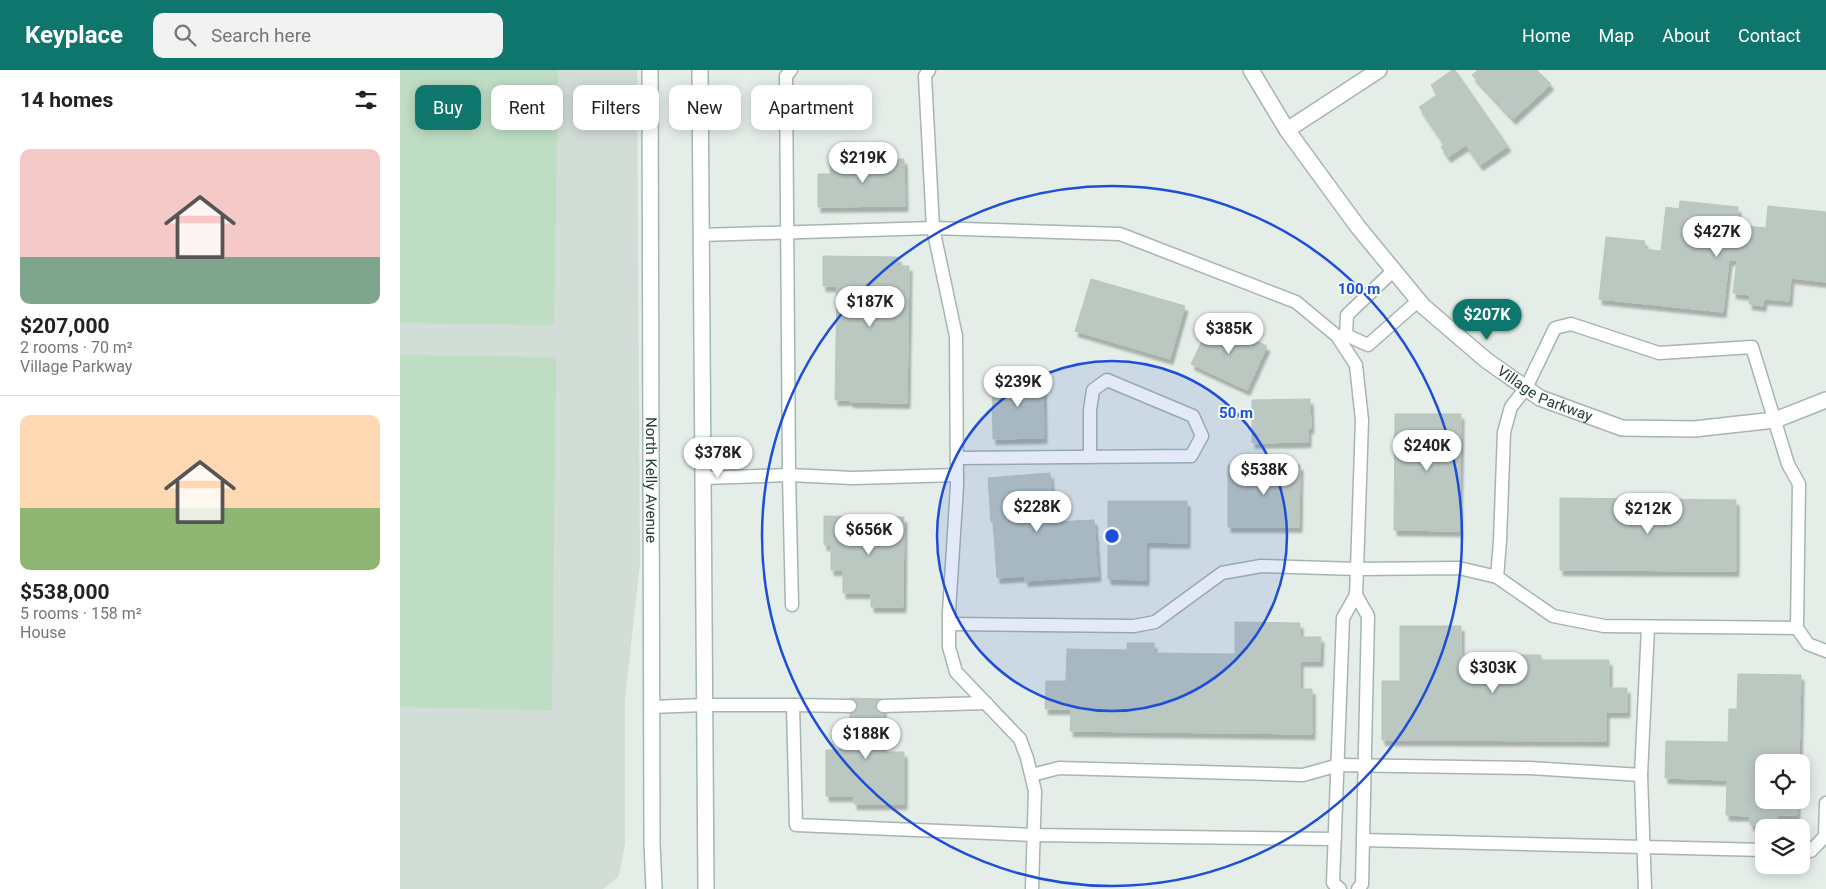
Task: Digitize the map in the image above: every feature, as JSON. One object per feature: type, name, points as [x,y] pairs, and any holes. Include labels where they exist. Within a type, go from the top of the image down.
[{"type":"street","name":"North Kelly Avenue","points":[[650,70],[651,707],[654,889]]},
{"type":"street","points":[[700,70],[706,889]]},
{"type":"street","name":"Village Parkway","points":[[1251,70],[1287,130],[1358,227],[1419,300],[1486,360],[1540,398],[1622,428],[1694,429],[1776,420],[1826,400]]},
{"type":"street","points":[[1287,130],[1379,70]]},
{"type":"lane","points":[[791,70],[786,76],[789,475],[792,605]]},
{"type":"lane","points":[[930,70],[925,76],[933,228],[956,336],[957,475],[949,624],[950,647],[956,672],[1020,739],[1035,791],[1032,889]]},
{"type":"lane","points":[[701,235],[933,228],[1120,234],[1296,302],[1337,336],[1368,345],[1419,300]]},
{"type":"lane","points":[[1340,889],[1333,883],[1344,618],[1356,595],[1362,420],[1356,365],[1343,338],[1347,315],[1394,270]]},
{"type":"lane","points":[[1497,577],[1504,432],[1511,407],[1526,388],[1555,328],[1570,324],[1659,353],[1752,347],[1788,464],[1799,484],[1797,628],[1808,644],[1826,651]]},
{"type":"lane","points":[[957,458],[1191,456],[1202,436],[1193,416],[1106,380],[1093,390],[1090,410],[1090,456]]},
{"type":"lane","points":[[703,478],[789,475],[854,478],[957,475]]},
{"type":"lane","points":[[949,624],[1134,626],[1155,622],[1222,573],[1261,566],[1459,568],[1497,577],[1553,616],[1604,626],[1797,628]]},
{"type":"lane","points":[[1356,595],[1368,616],[1362,884],[1358,889]]},
{"type":"lane","points":[[1645,889],[1641,775],[1648,627]]},
{"type":"lane","points":[[883,706],[986,703]]},
{"type":"lane","points":[[651,707],[704,705],[850,706]]},
{"type":"lane","points":[[793,705],[796,825],[1033,835],[1335,839]]},
{"type":"lane","points":[[1032,776],[1059,768],[1303,775],[1339,765],[1530,768],[1641,775]]},
{"type":"lane","points":[[1810,851],[1825,836],[1826,803]]},
{"type":"lane","points":[[1363,840],[1755,850]]},
{"type":"shaded area","points":[[400,70],[637,70],[637,85],[573,85],[573,130],[637,130],[640,563],[625,699],[625,843],[619,876],[603,889],[400,889]]},
{"type":"green space","points":[[400,70],[558,70],[558,85],[491,85],[491,130],[557,130],[554,325],[400,323]]},
{"type":"green space","points":[[400,355],[556,357],[552,710],[400,707]]},
{"type":"building","points":[[1452,70],[1455,70],[1508,146],[1480,165],[1466,145],[1448,157],[1441,147],[1444,144],[1419,107],[1437,95],[1431,85]]},
{"type":"building","points":[[1478,70],[1537,70],[1551,84],[1513,119],[1472,75]]},
{"type":"building","points":[[904,159],[905,206],[818,207],[818,174],[830,174],[830,160]]},
{"type":"building","points":[[1680,201],[1738,207],[1737,225],[1766,228],[1768,206],[1826,212],[1826,282],[1791,278],[1789,301],[1764,299],[1763,306],[1749,304],[1750,295],[1733,293],[1737,260],[1729,260],[1723,312],[1599,299],[1606,237],[1645,241],[1644,249],[1661,251],[1666,207],[1679,209]]},
{"type":"building","points":[[823,256],[898,257],[898,266],[909,266],[907,403],[835,400],[837,286],[823,286]]},
{"type":"building","points":[[1091,279],[1185,306],[1170,359],[1075,331]]},
{"type":"building","points":[[1212,320],[1267,346],[1247,390],[1191,364]]},
{"type":"building","points":[[1043,376],[1044,438],[993,439],[992,378]]},
{"type":"building","points":[[1310,399],[1311,428],[1308,428],[1308,442],[1252,443],[1252,400]]},
{"type":"building","points":[[1395,414],[1461,414],[1459,531],[1394,530]]},
{"type":"building","points":[[1228,465],[1300,465],[1299,527],[1228,527]]},
{"type":"building","points":[[1050,473],[1054,522],[1094,520],[1098,576],[1025,581],[1025,576],[997,578],[988,478]]},
{"type":"building","points":[[1560,498],[1736,500],[1736,571],[1560,570]]},
{"type":"building","points":[[1108,501],[1187,501],[1187,543],[1146,542],[1146,580],[1108,579]]},
{"type":"building","points":[[824,516],[904,517],[903,607],[871,607],[871,593],[843,593],[843,570],[831,570],[831,545],[824,545]]},
{"type":"building","points":[[1235,622],[1300,623],[1300,637],[1321,637],[1320,661],[1300,661],[1300,689],[1312,689],[1312,734],[1070,731],[1071,709],[1045,709],[1046,681],[1066,681],[1067,649],[1127,650],[1127,643],[1154,643],[1154,653],[1235,654]]},
{"type":"building","points":[[1400,626],[1461,626],[1461,655],[1541,655],[1541,660],[1609,660],[1609,688],[1627,688],[1627,712],[1606,712],[1606,741],[1382,740],[1382,681],[1400,681]]},
{"type":"building","points":[[1738,674],[1801,675],[1799,754],[1755,754],[1755,809],[1797,809],[1797,815],[1777,815],[1777,819],[1755,819],[1755,825],[1750,825],[1750,816],[1726,815],[1727,780],[1665,778],[1666,741],[1728,742],[1729,709],[1737,709]]},
{"type":"building","points":[[850,698],[883,699],[883,752],[904,752],[904,804],[854,804],[854,796],[826,796],[826,750],[840,750],[840,739],[850,739]]}]
